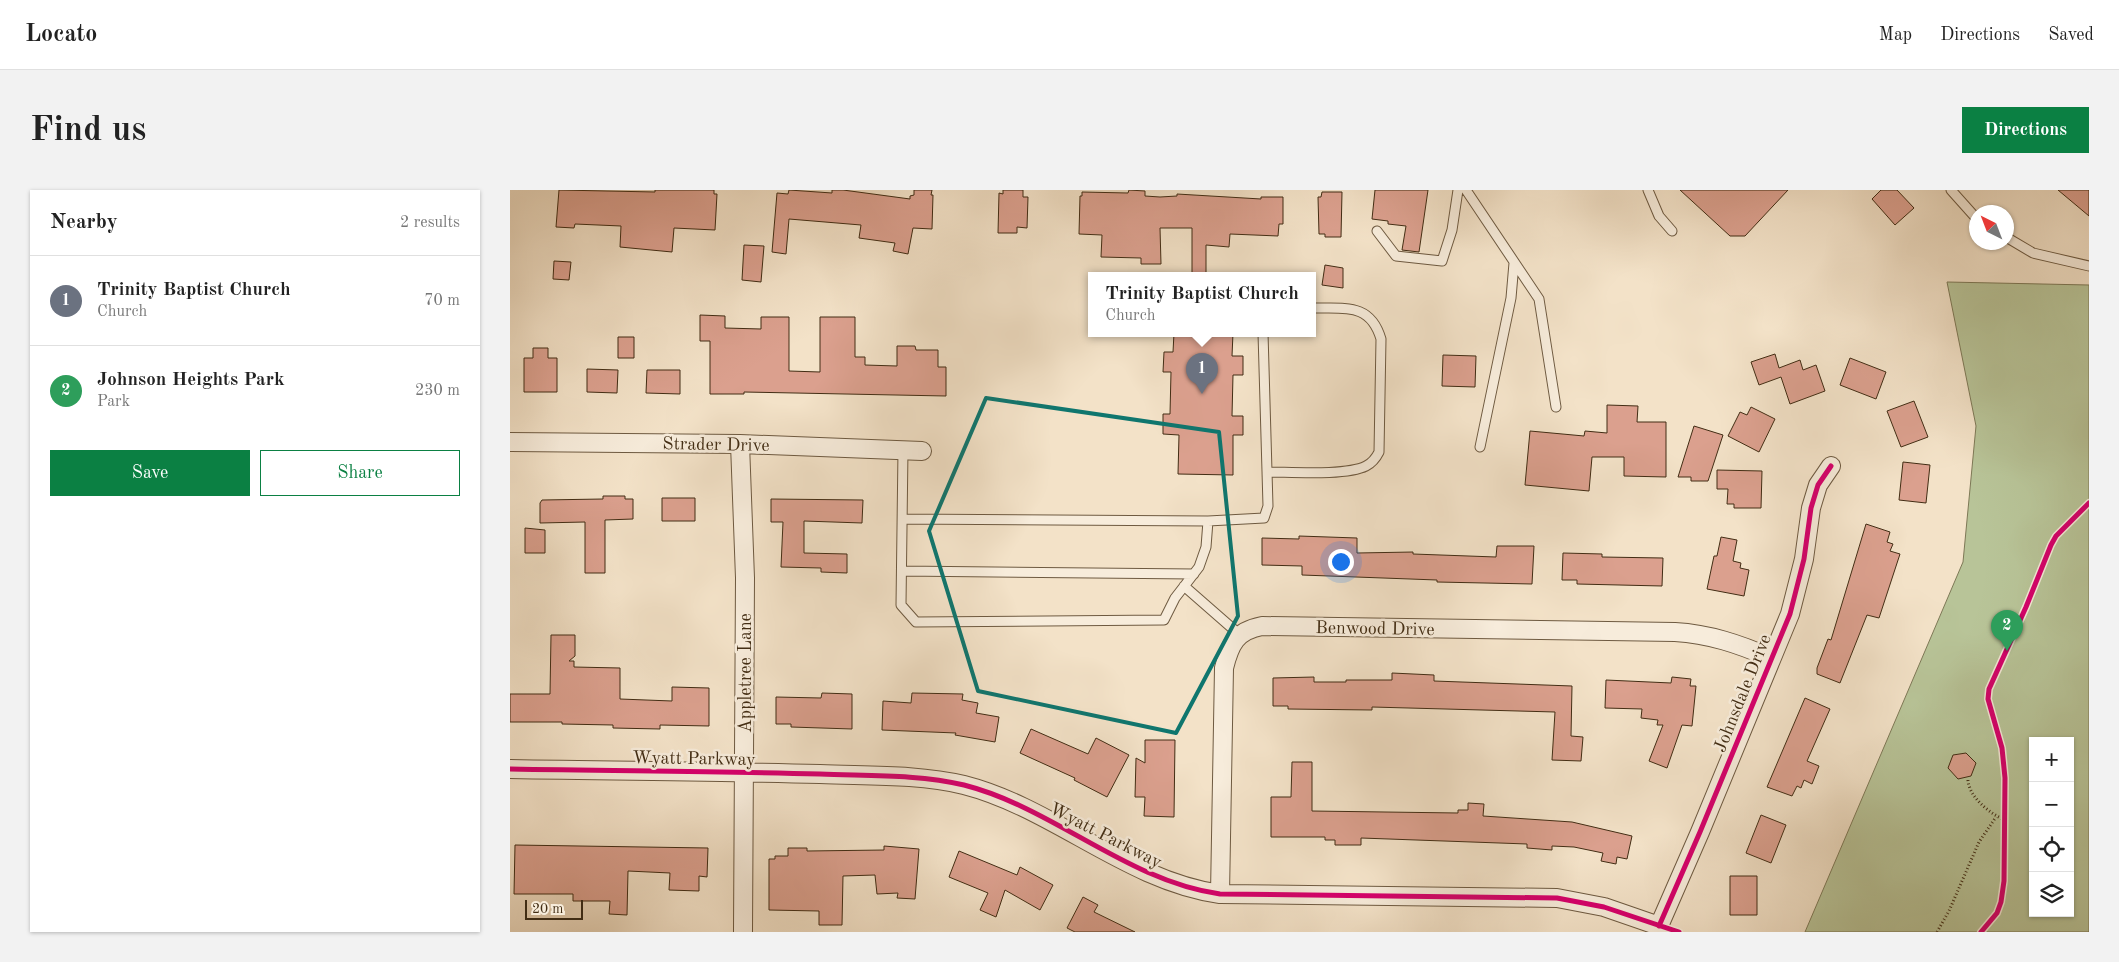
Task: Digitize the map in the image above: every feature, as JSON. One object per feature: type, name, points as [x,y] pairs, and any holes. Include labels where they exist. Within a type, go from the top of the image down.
[{"type":"street","name":"Strader Drive","points":[[510,442],[740,444],[922,450]]},
{"type":"street","name":"Appletree Lane","points":[[740,444],[745,578],[743,932]]},
{"type":"street","name":"Johnsdale Drive","points":[[1660,926],[1790,614],[1800,582],[1813,501],[1818,485],[1831,466]]},
{"type":"street","name":"Benwood Drive","points":[[1240,635],[1250,628],[1262,626],[1675,632],[1720,638],[1771,658]]},
{"type":"street","points":[[1220,894],[1224,668],[1233,642],[1240,635]]},
{"type":"street","name":"Wyatt Parkway","points":[[510,769],[745,772],[892,777],[962,785],[1007,800],[1147,872],[1196,891],[1220,894],[1557,898],[1604,907],[1660,926]]},
{"type":"lane","points":[[1378,231],[1396,256],[1442,261],[1452,230],[1458,190]]},
{"type":"lane","points":[[1466,190],[1539,299],[1556,407]]},
{"type":"lane","points":[[1648,190],[1659,216],[1672,231]]},
{"type":"lane","points":[[1951,190],[1969,210]]},
{"type":"lane","points":[[2014,242],[2033,253],[2089,266]]},
{"type":"lane","points":[[1480,448],[1511,298],[1514,263]]},
{"type":"lane","points":[[1267,472],[1347,471],[1365,466],[1375,459],[1379,452],[1381,339],[1377,325],[1369,316],[1358,310],[1316,308]]},
{"type":"lane","points":[[903,519],[1208,521],[1264,518],[1268,506],[1263,337]]},
{"type":"lane","points":[[903,450],[901,605],[916,622],[1164,620],[1184,586],[1199,567],[1206,547],[1208,521]]},
{"type":"lane","points":[[902,571],[1194,574]]},
{"type":"lane","points":[[1184,586],[1240,635]]},
{"type":"path","points":[[1968,780],[1968,785],[1981,804],[1996,817],[2005,820]]},
{"type":"path","points":[[1938,932],[1979,842],[1996,817]]},
{"type":"highlighted area","points":[[986,398],[1219,432],[1238,616],[1176,733],[978,691],[929,531]]},
{"type":"green space","points":[[1947,282],[2089,285],[2089,932],[1805,932],[1963,562],[1976,426]]},
{"type":"building","points":[[559,190],[655,192],[655,190],[714,190],[714,194],[717,194],[715,230],[674,228],[672,252],[620,247],[621,226],[575,224],[574,228],[556,227]]},
{"type":"building","points":[[789,190],[832,193],[832,190],[843,190],[910,199],[910,196],[914,195],[914,190],[932,190],[932,229],[913,228],[908,254],[893,251],[895,243],[859,238],[861,225],[789,219],[786,254],[772,252],[777,193],[788,194]]},
{"type":"building","points":[[1003,190],[1023,190],[1023,197],[1028,197],[1027,228],[1017,227],[1017,233],[998,233],[999,193],[1003,194]]},
{"type":"building","points":[[1129,190],[1145,191],[1145,196],[1160,197],[1177,196],[1177,194],[1261,199],[1261,197],[1283,197],[1283,224],[1279,224],[1278,236],[1230,234],[1229,247],[1206,245],[1206,272],[1192,272],[1192,228],[1160,228],[1161,264],[1141,264],[1141,258],[1101,257],[1102,235],[1079,234],[1080,196],[1082,196],[1082,192],[1128,193]]},
{"type":"building","points":[[1375,190],[1428,190],[1419,252],[1402,250],[1406,226],[1388,224],[1388,221],[1372,219]]},
{"type":"building","points":[[1680,190],[1788,190],[1745,236],[1730,236]]},
{"type":"building","points":[[1881,190],[1897,190],[1914,208],[1895,225],[1872,199]]},
{"type":"building","points":[[2058,190],[2089,190],[2089,216]]},
{"type":"building","points":[[1322,192],[1342,192],[1341,237],[1325,237],[1325,234],[1319,234],[1318,197],[1321,197]]},
{"type":"building","points":[[744,245],[764,246],[761,282],[742,280]]},
{"type":"building","points":[[554,261],[571,262],[569,280],[553,279]]},
{"type":"building","points":[[1325,265],[1343,268],[1343,288],[1322,285]]},
{"type":"building","points":[[700,315],[725,316],[725,328],[761,329],[761,317],[789,317],[789,371],[820,372],[820,317],[855,317],[855,357],[865,357],[865,365],[897,366],[897,346],[915,346],[916,350],[938,350],[938,367],[946,367],[946,396],[744,392],[744,394],[710,394],[710,341],[700,341]]},
{"type":"building","points":[[618,337],[634,337],[634,358],[618,358]]},
{"type":"building","points":[[1174,337],[1233,337],[1232,356],[1243,356],[1243,375],[1233,375],[1232,416],[1243,416],[1243,435],[1233,435],[1233,475],[1178,474],[1179,435],[1163,434],[1163,414],[1170,414],[1171,372],[1163,372],[1164,352],[1173,352]]},
{"type":"building","points":[[533,348],[548,348],[548,358],[557,358],[557,392],[524,392],[524,358],[533,358]]},
{"type":"building","points":[[1775,354],[1779,368],[1800,360],[1803,370],[1816,365],[1825,391],[1790,404],[1781,377],[1759,385],[1751,362]]},
{"type":"building","points":[[1443,355],[1476,356],[1475,387],[1442,386]]},
{"type":"building","points":[[1850,358],[1886,372],[1876,399],[1840,385]]},
{"type":"building","points":[[587,369],[618,370],[617,393],[587,392]]},
{"type":"building","points":[[647,370],[680,370],[680,394],[646,393]]},
{"type":"building","points":[[1914,401],[1928,437],[1901,447],[1887,411]]},
{"type":"building","points":[[1607,405],[1638,406],[1637,422],[1666,422],[1666,477],[1624,476],[1624,457],[1592,457],[1589,491],[1525,485],[1530,431],[1584,436],[1585,431],[1607,433]]},
{"type":"building","points":[[1751,407],[1775,419],[1759,452],[1728,436],[1740,412],[1747,415]]},
{"type":"building","points":[[1694,426],[1723,435],[1708,481],[1691,481],[1691,477],[1678,477]]},
{"type":"building","points":[[1903,462],[1930,465],[1926,503],[1899,500]]},
{"type":"building","points":[[1717,470],[1762,471],[1761,508],[1734,508],[1734,504],[1727,504],[1728,489],[1717,489]]},
{"type":"building","points":[[603,496],[625,496],[625,499],[633,499],[633,519],[605,520],[605,573],[585,573],[585,522],[540,523],[540,503],[542,500],[603,499]]},
{"type":"building","points":[[662,498],[695,498],[695,521],[662,521]]},
{"type":"building","points":[[771,499],[863,500],[862,523],[804,521],[804,553],[847,554],[847,573],[821,572],[821,568],[781,567],[783,522],[771,522]]},
{"type":"building","points":[[1866,524],[1890,532],[1887,542],[1893,544],[1890,551],[1900,554],[1879,618],[1867,615],[1840,683],[1817,674],[1817,668],[1828,639],[1831,640]]},
{"type":"building","points":[[525,528],[545,530],[545,553],[525,553]]},
{"type":"building","points":[[1299,536],[1357,538],[1357,553],[1413,552],[1413,554],[1496,557],[1497,546],[1534,546],[1532,584],[1437,582],[1437,580],[1302,575],[1302,566],[1262,565],[1262,538],[1299,539]]},
{"type":"building","points":[[1721,537],[1737,540],[1733,561],[1741,563],[1740,568],[1749,570],[1744,596],[1707,589],[1714,556],[1717,556]]},
{"type":"building","points":[[1563,553],[1602,554],[1602,557],[1663,558],[1662,586],[1577,584],[1577,580],[1562,580]]},
{"type":"building","points":[[551,635],[575,635],[575,656],[569,661],[574,661],[574,667],[620,668],[620,699],[672,701],[672,687],[709,688],[709,726],[660,725],[660,729],[613,728],[613,725],[562,724],[562,722],[510,722],[510,694],[550,694]]},
{"type":"building","points":[[1392,673],[1434,675],[1434,681],[1572,686],[1571,736],[1583,737],[1581,761],[1552,760],[1555,712],[1372,707],[1372,710],[1288,709],[1288,706],[1273,706],[1273,678],[1314,677],[1314,682],[1346,682],[1346,680],[1392,680]]},
{"type":"building","points":[[1672,677],[1691,679],[1690,686],[1696,686],[1692,726],[1682,725],[1667,768],[1649,761],[1663,725],[1657,725],[1658,720],[1641,718],[1642,709],[1605,708],[1606,680],[1671,683]]},
{"type":"building","points":[[822,693],[852,694],[852,729],[791,727],[791,724],[776,724],[776,697],[821,698]]},
{"type":"building","points":[[912,693],[963,694],[962,700],[978,703],[976,713],[999,717],[995,742],[955,735],[956,733],[882,730],[883,701],[911,703]]},
{"type":"building","points":[[1805,698],[1830,709],[1807,761],[1819,766],[1812,784],[1804,780],[1801,788],[1797,786],[1792,796],[1767,787]]},
{"type":"building","points":[[1031,729],[1088,754],[1096,738],[1129,755],[1107,797],[1074,780],[1075,778],[1020,753]]},
{"type":"building","points":[[1145,740],[1175,740],[1174,817],[1144,816],[1145,797],[1135,797],[1136,758],[1145,763]]},
{"type":"building","points":[[1966,753],[1976,763],[1971,776],[1958,779],[1948,768],[1953,755]]},
{"type":"building","points":[[1292,762],[1312,762],[1312,811],[1458,813],[1458,810],[1468,810],[1468,803],[1484,804],[1483,816],[1572,822],[1632,836],[1627,859],[1617,857],[1616,864],[1601,861],[1603,853],[1574,847],[1552,846],[1552,850],[1527,848],[1527,844],[1361,838],[1361,845],[1335,845],[1335,840],[1325,840],[1325,837],[1271,837],[1271,797],[1291,797]]},
{"type":"building","points":[[1761,815],[1786,825],[1771,863],[1746,853]]},
{"type":"building","points":[[515,845],[708,848],[707,877],[699,876],[699,891],[669,890],[670,873],[628,871],[627,915],[609,914],[610,901],[573,901],[573,894],[514,894]]},
{"type":"building","points":[[884,846],[919,849],[915,899],[897,898],[898,893],[877,894],[875,875],[843,876],[842,925],[819,925],[819,911],[769,910],[769,859],[775,859],[775,856],[788,856],[788,848],[807,848],[807,851],[884,850]]},
{"type":"building","points":[[959,851],[1017,875],[1020,867],[1053,885],[1040,910],[1005,890],[996,917],[980,910],[988,893],[949,877]]},
{"type":"building","points":[[1730,876],[1757,876],[1757,915],[1730,915]]},
{"type":"building","points":[[1083,897],[1098,905],[1094,912],[1135,932],[1075,932],[1067,928]]},
{"type":"cycle path","points":[[1659,926],[1790,614],[1804,559],[1811,508],[1818,485],[1831,466]]},
{"type":"cycle path","points":[[1981,932],[1997,913],[2001,902],[2004,881],[2005,778],[2002,748],[1988,699],[1989,689],[2026,607],[2051,545],[2056,536],[2089,503]]},
{"type":"cycle path","points":[[510,769],[892,776],[947,781],[997,796],[1029,810],[1122,860],[1153,875],[1186,887],[1220,894],[1557,898],[1604,907],[1679,932]]},
{"type":"place","name":"Trinity Baptist Church","points":[[1202,394]]},
{"type":"place","name":"Johnson Heights Park","points":[[2007,651]]}]
